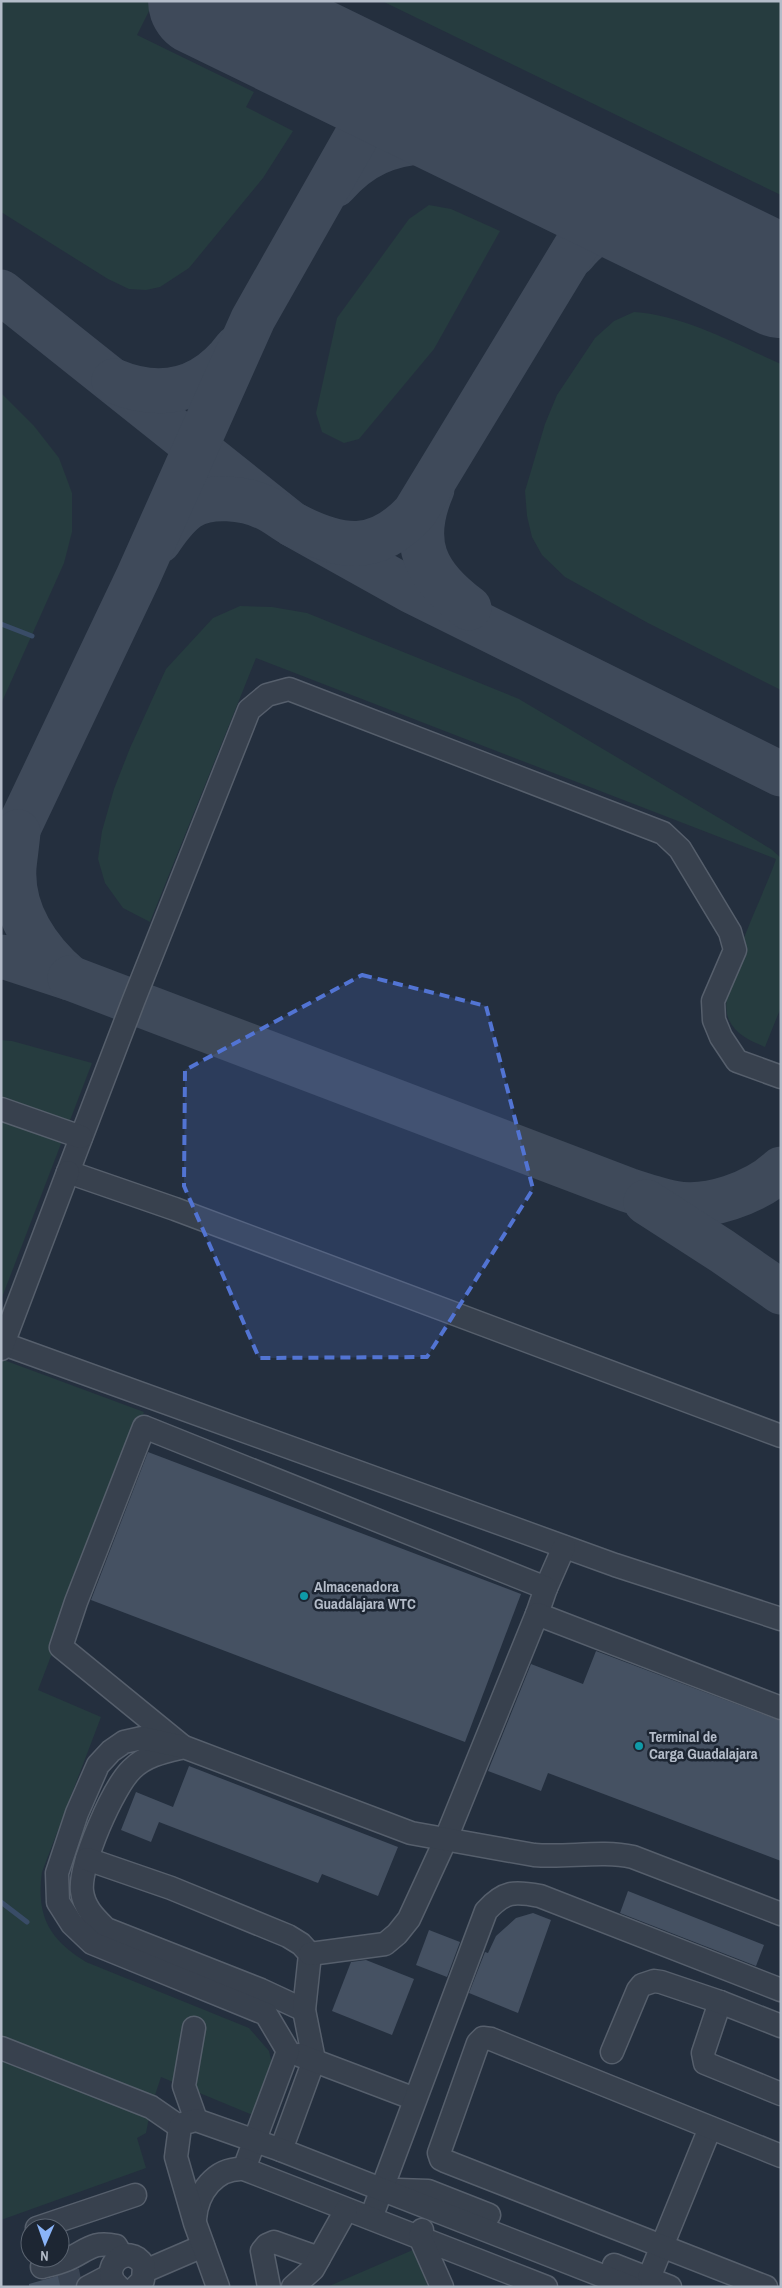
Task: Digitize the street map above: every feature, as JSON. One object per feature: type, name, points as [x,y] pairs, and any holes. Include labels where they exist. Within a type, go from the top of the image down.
[{"type":"street","points":[[781,1077],[738,1061],[721,1037],[714,1020],[713,1001],[734,950],[730,932],[680,849],[664,833],[288,689],[267,695],[249,710],[132,1002],[2,1345],[615,1565],[781,1619]]},
{"type":"street","points":[[1,1109],[81,1137]]},
{"type":"street","points":[[68,1172],[175,1209],[781,1436]]},
{"type":"street","points":[[184,1747],[61,1647],[76,1602],[144,1426],[546,1588]]},
{"type":"street","points":[[310,1954],[384,1944],[397,1934],[409,1919],[445,1841],[564,1546]]},
{"type":"street","points":[[537,1614],[781,1708]]},
{"type":"street","points":[[415,2099],[288,2051],[266,2014],[92,1943],[72,1924],[58,1902],[57,1873],[77,1812],[98,1765],[111,1751],[124,1742],[142,1738],[184,1747],[411,1833],[445,1841],[553,1857],[621,1854],[781,1914]]},
{"type":"street","points":[[184,1747],[152,1755],[133,1767],[121,1780],[87,1859],[82,1891],[90,1913],[106,1929],[261,1990],[304,2010]]},
{"type":"street","points":[[87,1859],[171,1888],[288,1936],[301,1944],[310,1954],[304,2010],[314,2060],[281,2150]]},
{"type":"street","points":[[371,2218],[486,1911],[499,1897],[514,1893],[540,1896],[781,1990]]},
{"type":"street","points":[[612,2052],[642,1985],[654,1981],[720,2002],[781,2026]]},
{"type":"street","points":[[720,2002],[703,2053],[705,2063],[708,2066],[781,2094]]},
{"type":"street","points":[[194,2028],[184,2086],[188,2124],[176,2157],[195,2223],[218,2287]]},
{"type":"street","points":[[766,2287],[441,2159],[440,2149],[478,2043],[483,2038],[491,2038],[781,2156]]},
{"type":"street","points":[[1,2048],[151,2107],[188,2124],[255,2140],[430,2209],[640,2283],[670,2287]]},
{"type":"street","points":[[244,2169],[288,2051]]},
{"type":"street","points":[[640,2283],[662,2245],[710,2128]]},
{"type":"street","points":[[195,2223],[196,2206],[202,2191],[213,2179],[236,2169],[244,2169],[546,2287]]},
{"type":"street","points":[[382,2189],[428,2191],[640,2283]]},
{"type":"street","points":[[66,2218],[135,2194]]},
{"type":"street","points":[[430,2209],[420,2237],[442,2287]]},
{"type":"street","points":[[293,2287],[313,2269],[346,2210]]},
{"type":"street","points":[[83,2212],[94,2244]]},
{"type":"street","points":[[268,2287],[262,2251],[267,2245],[274,2242],[318,2258]]},
{"type":"street","points":[[70,2263],[94,2244],[106,2243],[116,2246],[117,2273]]},
{"type":"street","points":[[144,2281],[203,2246]]},
{"type":"street","points":[[88,2287],[117,2273],[132,2256],[137,2258],[144,2266],[144,2281]]},
{"type":"highlighted area","points":[[362,975],[486,1006],[533,1189],[427,1357],[259,1358],[184,1186],[185,1070]]},
{"type":"green space","points":[[1,1],[154,1],[137,35],[254,92],[246,107],[293,131],[263,178],[189,268],[160,287],[146,290],[129,289],[108,279],[1,212]]},
{"type":"green space","points":[[382,1],[781,1],[781,195],[756,183]]},
{"type":"green space","points":[[429,205],[451,209],[500,231],[434,349],[359,439],[344,443],[322,432],[316,413],[337,318],[409,219]]},
{"type":"green space","points":[[634,312],[673,319],[691,325],[781,364],[781,690],[648,623],[565,577],[542,555],[532,537],[527,516],[525,491],[545,424],[557,395],[595,338],[614,321]]},
{"type":"green space","points":[[1,393],[34,426],[59,458],[72,493],[72,532],[64,563],[1,704]]},
{"type":"green space","points":[[240,606],[272,607],[307,613],[519,699],[771,849],[781,858],[781,1007],[765,1047],[749,1040],[736,1030],[729,1020],[726,1006],[728,987],[734,965],[776,859],[256,658],[150,922],[123,908],[105,883],[98,859],[102,831],[114,789],[130,748],[166,669],[213,618]]},
{"type":"green space","points":[[1,1040],[12,1041],[92,1063],[1,1300]]},
{"type":"green space","points":[[1,1359],[144,1412],[38,1690],[101,1717],[42,1872],[41,1901],[48,1925],[63,1944],[86,1962],[249,2028],[269,2051],[272,2064],[255,2116],[161,2077],[151,2107],[146,2133],[137,2138],[146,2168],[1,2220]]},
{"type":"green space","points":[[415,2249],[428,2287],[327,2287]]},
{"type":"building","name":"Almacenadora Guadalajara WTC","points":[[148,1452],[521,1594],[465,1742],[91,1600]]},
{"type":"building","name":"Terminal de Carga Guadalajara","points":[[596,1651],[781,1721],[781,1861],[548,1773],[541,1791],[488,1771],[531,1664],[583,1684]]},
{"type":"building","points":[[189,1766],[398,1847],[378,1896],[322,1874],[318,1883],[159,1822],[151,1842],[121,1830],[136,1792],[173,1807]]},
{"type":"building","points":[[628,1891],[764,1945],[756,1966],[620,1913]]},
{"type":"building","points":[[533,1913],[551,1920],[518,2013],[469,1993],[485,1952],[488,1953],[496,1936],[516,1918]]},
{"type":"building","points":[[429,1930],[460,1942],[447,1977],[416,1965]]},
{"type":"building","points":[[366,1960],[414,1979],[392,2035],[332,2011],[351,1962]]},
{"type":"building","points":[[71,2272],[75,2287],[29,2287],[29,2284]]},
{"type":"waterway","points":[[1,624],[32,636]]},
{"type":"waterway","points":[[1,1902],[27,1922]]},
{"type":"taxiway","points":[[1,865],[138,577],[253,319],[384,88]]},
{"type":"taxiway","points":[[335,185],[356,165],[378,152],[401,145],[424,142],[449,143],[474,146],[526,158]]},
{"type":"taxiway","points":[[159,541],[176,519],[189,507],[207,500],[217,499],[238,500],[258,505],[309,532],[342,543],[357,544],[372,541],[386,536],[400,526],[415,512],[606,197]]},
{"type":"taxiway","points":[[574,254],[589,239],[604,230],[620,225],[654,228],[707,246]]},
{"type":"taxiway","points":[[1,292],[292,524],[412,591],[781,774]]},
{"type":"taxiway","points":[[114,381],[149,390],[181,388],[211,374],[236,348]]},
{"type":"taxiway","points":[[432,489],[425,508],[422,526],[422,542],[425,556],[441,583],[469,608]]},
{"type":"taxiway","points":[[1,957],[70,978],[47,956],[37,943],[22,915],[14,884],[18,832]]},
{"type":"taxiway","points":[[70,978],[628,1190],[673,1203],[686,1205],[701,1204],[730,1198],[771,1178],[781,1169]]},
{"type":"taxiway","points":[[646,1202],[781,1292]]},
{"type":"runway","points":[[204,1],[781,282]]},
{"type":"tunnel","points":[[68,2271],[71,2284],[76,2287]]},
{"type":"place","name":"Almacenadora Guadalajara WTC","points":[[304,1596]]},
{"type":"place","name":"Terminal de Carga Guadalajara","points":[[639,1746]]}]
